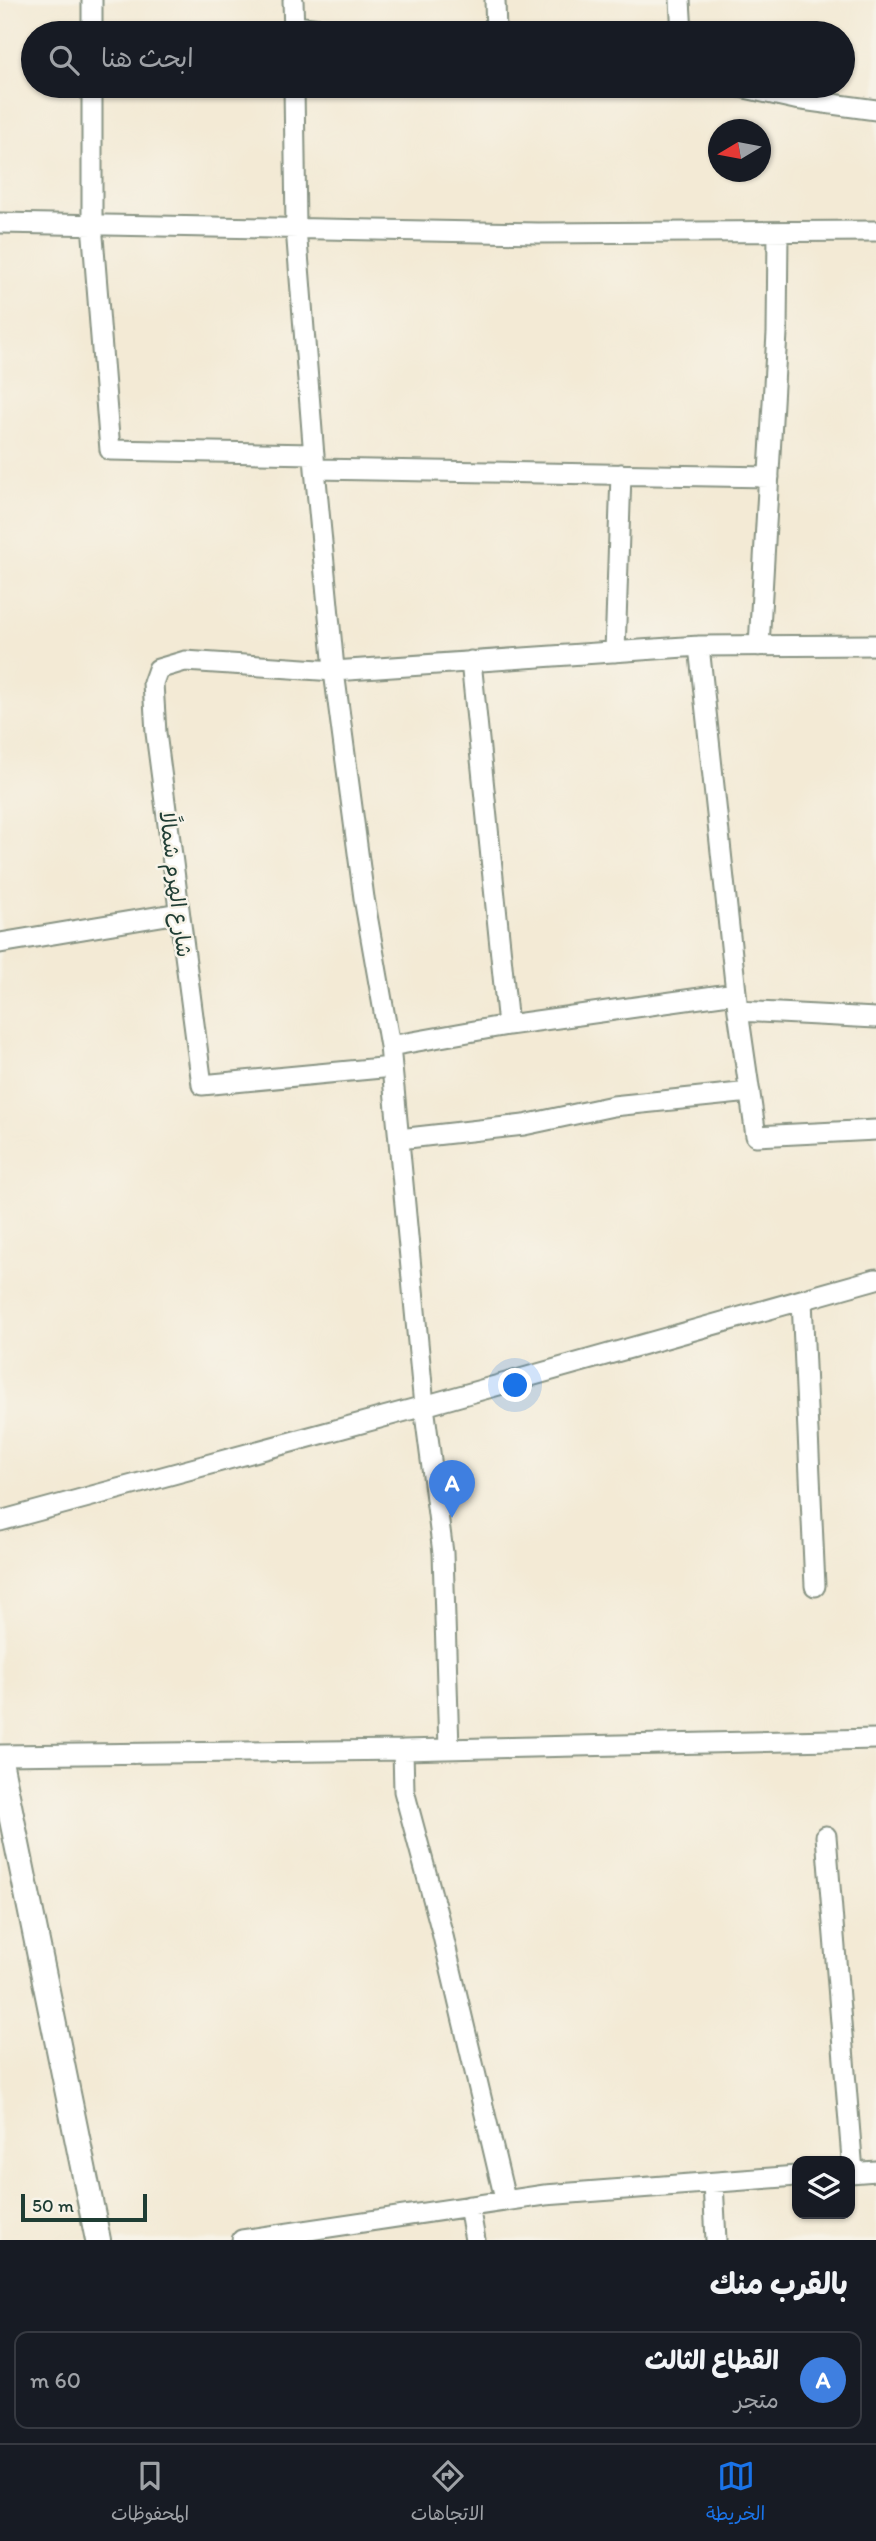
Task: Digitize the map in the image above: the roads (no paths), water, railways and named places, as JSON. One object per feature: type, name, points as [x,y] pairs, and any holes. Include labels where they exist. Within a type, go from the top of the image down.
[{"type":"main road","points":[[0,1761],[98,2240]]},
{"type":"street","points":[[92,0],[92,21]]},
{"type":"street","points":[[293,0],[294,21]]},
{"type":"street","points":[[495,0],[496,21]]},
{"type":"street","points":[[680,0],[681,21]]},
{"type":"street","points":[[92,98],[92,224],[110,450],[314,462],[769,477]]},
{"type":"street","points":[[294,98],[296,228],[314,462],[334,671],[364,898],[390,1046],[425,1406],[443,1553],[449,1749]]},
{"type":"street","points":[[790,98],[876,110]]},
{"type":"street","points":[[0,223],[538,233],[876,231]]},
{"type":"street","points":[[760,646],[777,333],[778,232]]},
{"type":"street","points":[[615,652],[621,474]]},
{"type":"street","points":[[334,671],[699,646],[876,645]]},
{"type":"street","points":[[699,646],[737,1002],[756,1136],[876,1130]]},
{"type":"street","name":"شارع الهرم شمالًا","points":[[334,671],[185,661],[158,669],[153,683],[156,733],[202,1085],[392,1067]]},
{"type":"street","points":[[471,661],[509,1025]]},
{"type":"street","points":[[0,943],[179,913]]},
{"type":"street","points":[[390,1046],[509,1025],[737,1002],[876,1018]]},
{"type":"street","points":[[399,1139],[524,1125],[613,1106],[750,1092]]},
{"type":"street","points":[[0,1521],[425,1406],[876,1279]]},
{"type":"street","points":[[802,1300],[815,1586]]},
{"type":"street","points":[[0,1755],[403,1750],[876,1739]]},
{"type":"street","points":[[403,1750],[404,1791],[442,1932],[505,2200]]},
{"type":"street","points":[[826,1836],[850,2156]]},
{"type":"street","points":[[855,2173],[876,2171]]},
{"type":"street","points":[[242,2240],[505,2200],[792,2176]]},
{"type":"street","points":[[713,2183],[716,2240]]},
{"type":"street","points":[[469,2206],[475,2240]]},
{"type":"place","name":"القطاع الثالث","points":[[452,1518]]}]
